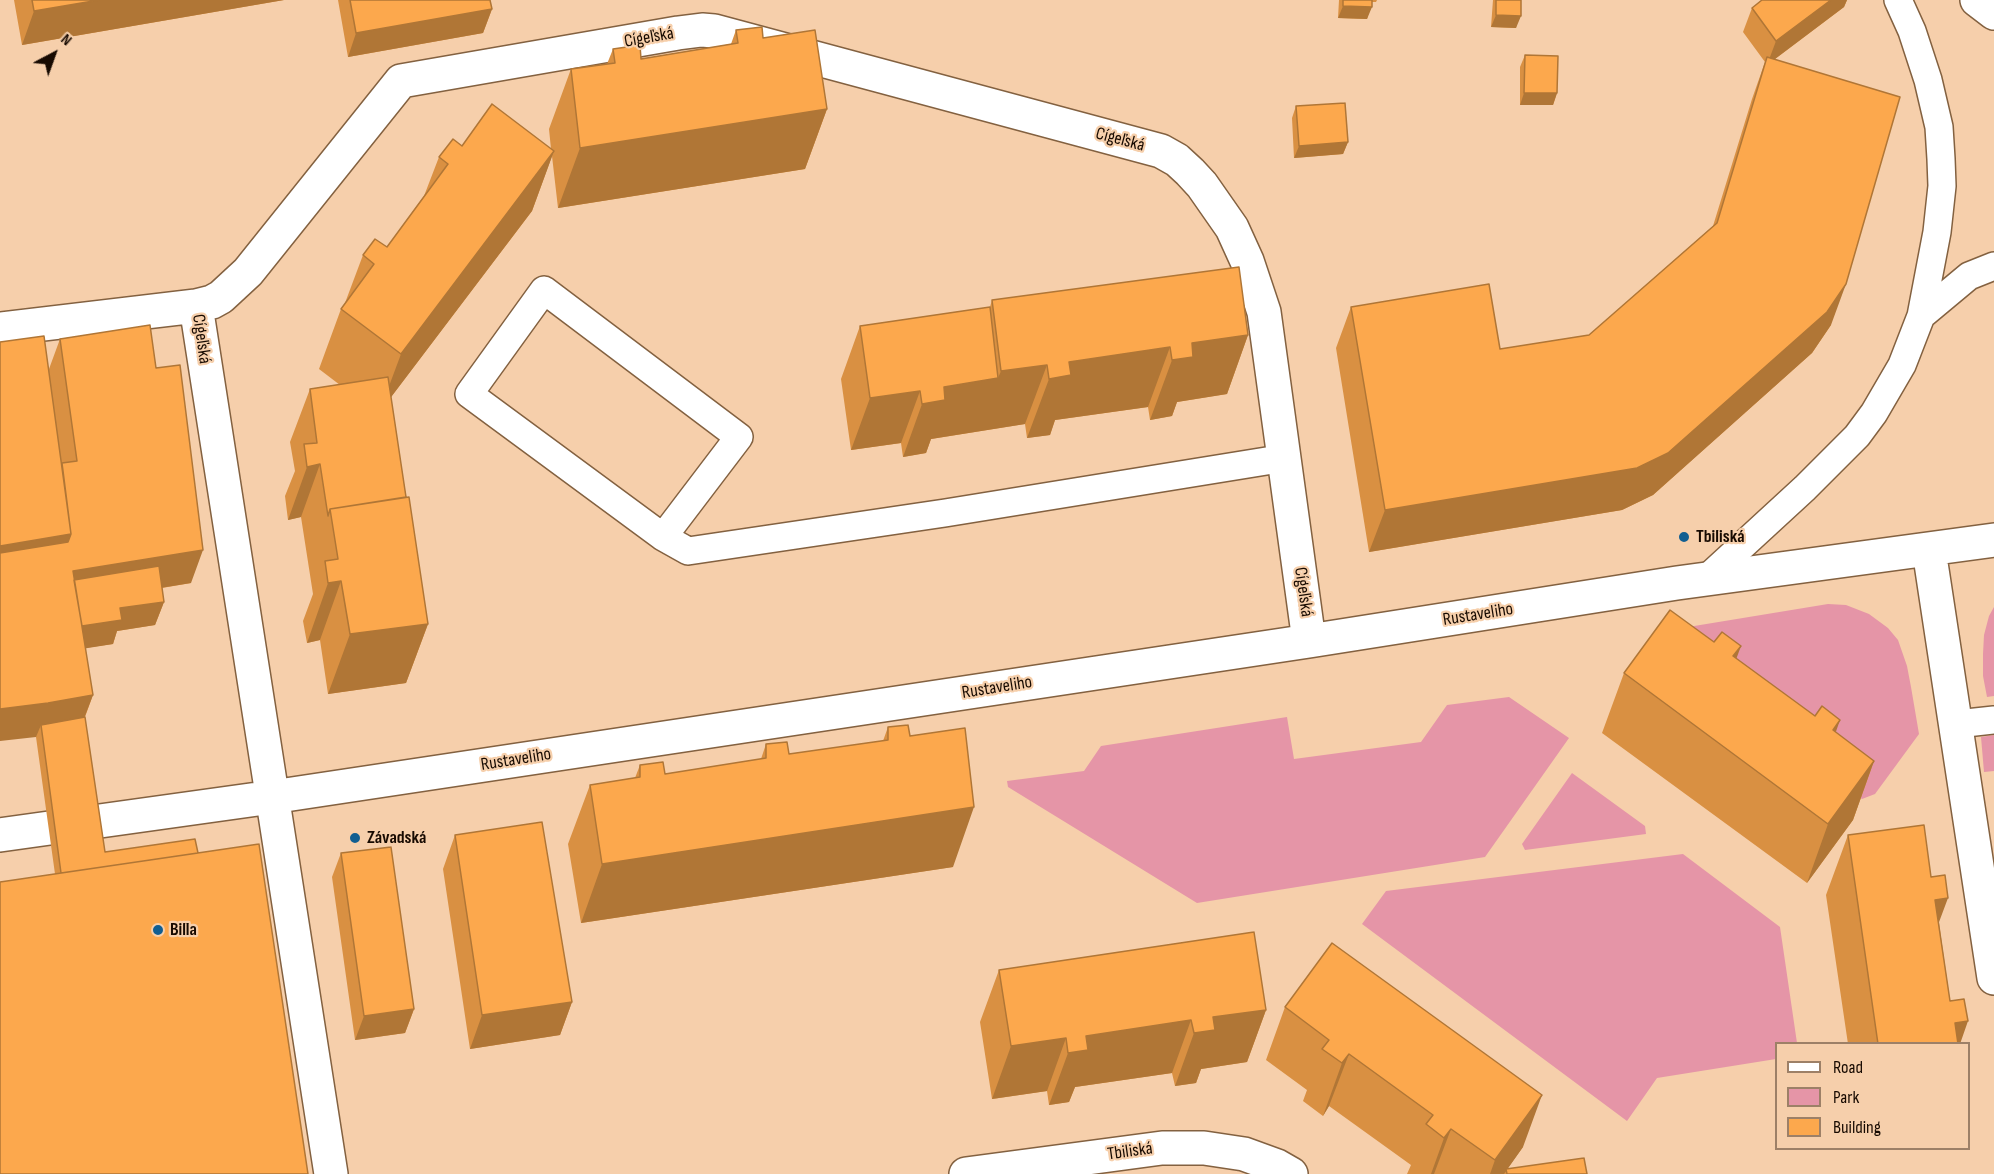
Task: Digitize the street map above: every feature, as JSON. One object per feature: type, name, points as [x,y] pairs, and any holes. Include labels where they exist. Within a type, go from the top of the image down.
[{"type":"street","points":[[1977,0],[1994,13]]},
{"type":"street","name":"Cígeľská","points":[[272,797],[196,306],[221,297],[248,272],[401,81],[702,30],[1170,154],[1202,185],[1223,213],[1239,242],[1264,312],[1310,641]]},
{"type":"street","points":[[0,329],[196,306]]},
{"type":"street","name":"Rustaveliho","points":[[0,835],[272,797],[1310,641],[1705,579],[1994,540]]},
{"type":"street","points":[[1929,550],[1994,978]]},
{"type":"street","points":[[272,797],[331,1174]]},
{"type":"street","name":"Tbiliská","points":[[966,1174],[1162,1148],[1204,1148],[1244,1154],[1277,1166],[1291,1174]]},
{"type":"lane","points":[[1705,579],[1805,488],[1857,436],[1874,413],[1902,365],[1921,316],[1937,232],[1942,186],[1939,127],[1928,80],[1912,31],[1898,0]]},
{"type":"lane","points":[[1921,316],[1969,276],[1994,266]]},
{"type":"lane","points":[[663,537],[739,437],[543,290],[469,394],[663,537],[688,551],[945,513],[1284,458]]},
{"type":"lane","points":[[1957,724],[1994,720]]},
{"type":"green space","points":[[1828,604],[1846,605],[1869,614],[1888,628],[1898,640],[1911,687],[1919,734],[1875,794],[1862,799],[1671,657],[1682,628]]},
{"type":"green space","points":[[1994,607],[1994,696],[1987,697],[1983,676],[1984,635]]},
{"type":"green space","points":[[1509,697],[1569,738],[1485,857],[1197,903],[1008,787],[1007,781],[1084,771],[1101,746],[1287,717],[1294,759],[1421,742],[1447,705]]},
{"type":"green space","points":[[1994,735],[1994,771],[1984,772],[1981,737]]},
{"type":"green space","points":[[1572,773],[1645,826],[1646,834],[1525,850],[1522,844]]},
{"type":"green space","points":[[1683,854],[1780,927],[1797,1042],[1775,1042],[1775,1059],[1657,1078],[1627,1121],[1362,924],[1386,891]]},
{"type":"building","points":[[32,0],[99,0],[34,11]]},
{"type":"building","points":[[350,0],[490,0],[492,9],[356,33]]},
{"type":"building","points":[[1343,0],[1372,0],[1372,7],[1343,6]]},
{"type":"building","points":[[1496,0],[1521,0],[1521,16],[1496,15]]},
{"type":"building","points":[[1762,0],[1831,0],[1776,41],[1752,8]]},
{"type":"building","points":[[762,27],[763,38],[815,30],[827,109],[580,148],[571,69],[615,63],[613,49],[640,45],[641,59],[738,43],[736,30]]},
{"type":"building","points":[[1525,55],[1558,56],[1557,93],[1524,93]]},
{"type":"building","points":[[1767,57],[1900,97],[1846,284],[1827,312],[1668,453],[1637,468],[1385,510],[1351,307],[1489,284],[1500,349],[1589,335],[1717,223]]},
{"type":"building","points":[[1345,103],[1348,142],[1299,146],[1296,106]]},
{"type":"building","points":[[492,104],[554,151],[401,354],[341,309],[374,264],[363,255],[375,239],[387,247],[448,164],[439,157],[453,139],[462,146]]},
{"type":"building","points":[[1239,267],[1248,335],[1192,343],[1193,357],[1172,360],[1170,347],[1069,362],[1071,375],[1049,379],[1047,365],[1001,371],[992,300]]},
{"type":"building","points":[[990,307],[998,378],[944,387],[945,400],[922,404],[920,391],[870,398],[860,326]]},
{"type":"building","points":[[150,325],[156,368],[180,365],[203,550],[73,571],[93,695],[0,709],[0,553],[68,542],[71,534],[62,463],[77,461],[60,339]]},
{"type":"building","points":[[44,336],[71,534],[0,546],[0,342]]},
{"type":"building","points":[[388,377],[406,497],[330,509],[328,516],[320,464],[307,467],[304,444],[317,443],[310,389]]},
{"type":"building","points":[[409,497],[428,624],[350,634],[341,581],[328,583],[325,561],[338,559],[330,509]]},
{"type":"building","points":[[159,566],[164,602],[120,608],[122,620],[82,626],[74,580]]},
{"type":"building","points":[[1670,610],[1714,642],[1722,632],[1741,646],[1733,656],[1815,716],[1822,706],[1840,720],[1833,730],[1874,761],[1828,824],[1624,673]]},
{"type":"building","points":[[85,717],[105,852],[195,839],[198,853],[61,873],[41,725]]},
{"type":"building","points":[[908,725],[910,736],[965,728],[974,807],[602,864],[590,785],[640,777],[640,765],[663,762],[665,774],[766,758],[766,744],[787,742],[789,754],[888,740],[888,727]]},
{"type":"building","points":[[542,822],[572,1002],[482,1015],[455,835]]},
{"type":"building","points":[[1924,825],[1931,877],[1945,875],[1948,898],[1935,900],[1950,1001],[1964,999],[1968,1021],[1955,1023],[1958,1042],[1878,1042],[1848,835]]},
{"type":"building","points":[[259,844],[308,1174],[0,1174],[0,882]]},
{"type":"building","points":[[391,847],[414,1009],[364,1016],[341,853]]},
{"type":"building","points":[[1254,932],[1266,1010],[1213,1017],[1215,1030],[1194,1033],[1191,1020],[1086,1036],[1088,1050],[1068,1053],[1066,1038],[1011,1046],[999,970]]},
{"type":"building","points":[[1332,943],[1542,1095],[1495,1160],[1451,1129],[1444,1138],[1426,1124],[1433,1115],[1349,1054],[1342,1063],[1322,1049],[1329,1040],[1285,1007]]},
{"type":"building","points":[[1584,1158],[1587,1174],[1507,1174],[1506,1169]]},
{"type":"place","name":"Tbiliská","points":[[1684,537]]},
{"type":"place","name":"Závadská","points":[[355,838]]},
{"type":"place","name":"Billa","points":[[158,930]]}]
